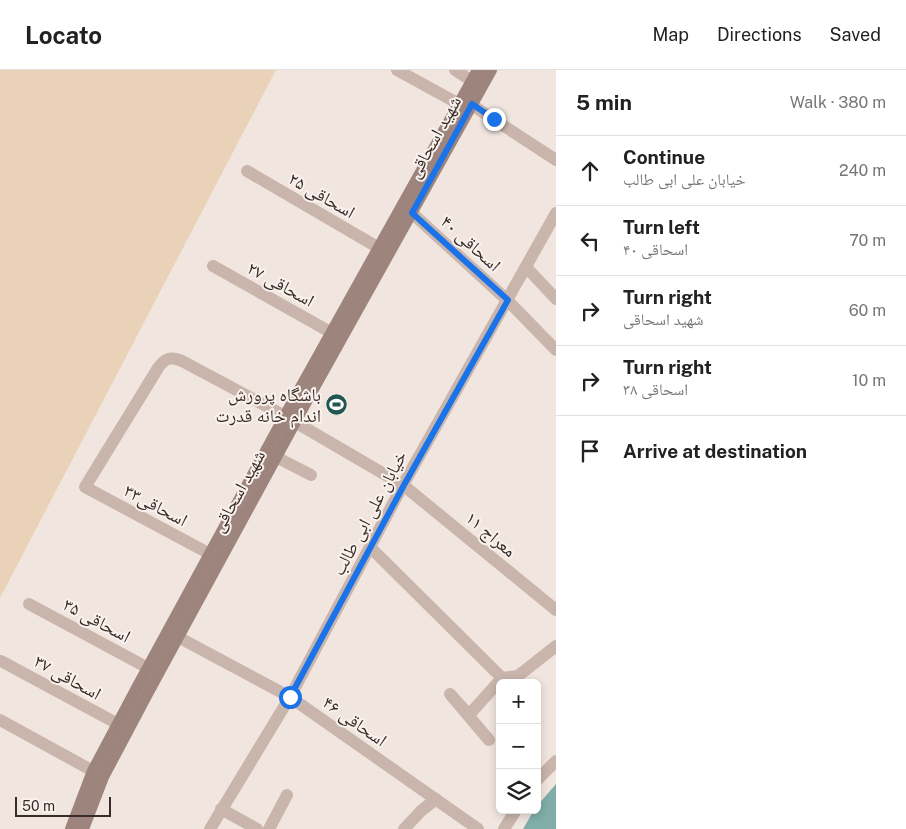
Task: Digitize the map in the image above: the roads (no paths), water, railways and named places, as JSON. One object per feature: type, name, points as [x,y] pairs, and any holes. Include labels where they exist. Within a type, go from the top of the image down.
[{"type":"main road","name":"شهید اسحاقی","points":[[83,829],[103,777],[276,457],[290,419],[332,333],[379,248],[465,104],[491,70]]},
{"type":"main road","name":"شهید اسحاقی","points":[[71,829],[93,771],[210,554],[412,213],[465,104],[475,75]]},
{"type":"street","points":[[397,70],[465,104],[556,160]]},
{"type":"street","points":[[454,70],[475,75]]},
{"type":"street","name":"اسحاقی ۲۵","points":[[247,171],[379,248]]},
{"type":"street","name":"اسحاقی ۴۰","points":[[412,213],[508,300],[556,350]]},
{"type":"street","name":"خیابان علی ابی طالب","points":[[210,829],[290,697],[404,485],[556,213]]},
{"type":"street","name":"اسحاقی ۲۷","points":[[213,266],[332,333]]},
{"type":"street","points":[[526,267],[556,299]]},
{"type":"street","name":"معراج ۱۱","points":[[85,487],[158,368],[167,359],[177,358],[290,419],[404,485],[556,610]]},
{"type":"street","points":[[276,457],[311,475]]},
{"type":"street","name":"اسحاقی۳۳","points":[[85,487],[210,554]]},
{"type":"street","points":[[370,547],[502,678]]},
{"type":"street","name":"اسحاقی ۳۵","points":[[29,604],[148,668]]},
{"type":"street","name":"اسحاقی ۴۶","points":[[178,637],[290,697],[478,829]]},
{"type":"street","points":[[489,740],[450,694],[469,715],[502,678],[518,676],[556,646]]},
{"type":"street","name":"اسحاقی ۳۷","points":[[1,661],[118,724]]},
{"type":"street","points":[[0,720],[93,771]]},
{"type":"street","points":[[541,776],[556,761]]},
{"type":"street","points":[[269,829],[287,795]]},
{"type":"street","points":[[404,829],[421,811],[436,799]]},
{"type":"street","points":[[221,809],[257,829]]},
{"type":"street","points":[[504,829],[513,814]]},
{"type":"water","points":[[556,784],[556,829],[523,829],[532,814],[541,814],[541,801]]},
{"type":"place","name":"باشگاه پرورش اندام خانه قدرت","points":[[337,404]]}]
